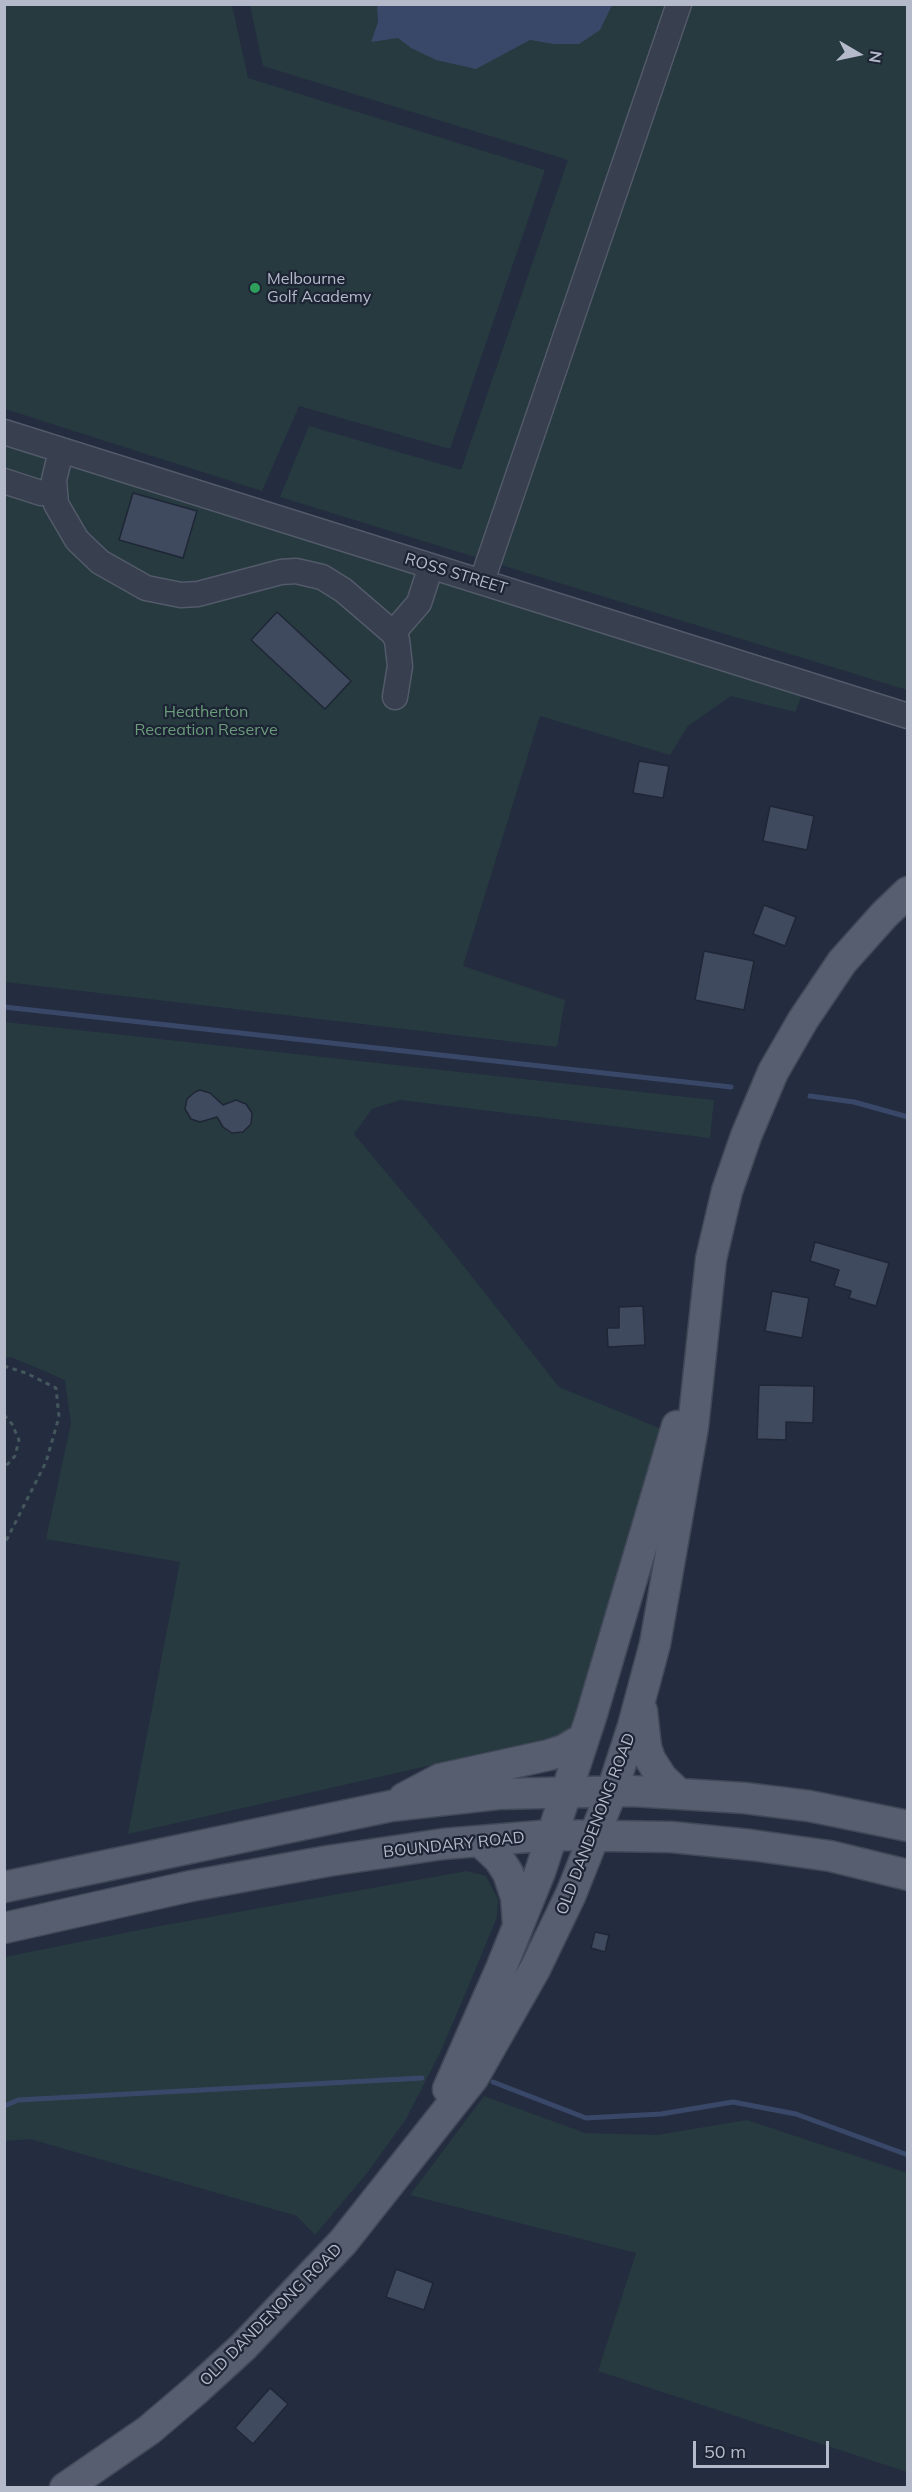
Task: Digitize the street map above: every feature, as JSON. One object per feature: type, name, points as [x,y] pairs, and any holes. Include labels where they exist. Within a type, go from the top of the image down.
[{"type":"main road","name":"OLD DANDENONG ROAD","points":[[65,2487],[149,2430],[243,2347],[343,2242],[469,2083],[518,2002],[548,1944],[595,1836],[612,1791],[655,1644],[693,1427],[705,1333],[711,1259],[727,1191],[746,1136],[773,1072],[803,1020],[842,962],[908,892]]},
{"type":"main road","name":"OLD DANDENONG ROAD","points":[[424,2140],[517,1930],[552,1835],[584,1738],[705,1333]]},
{"type":"main road","points":[[640,1699],[647,1752],[662,1778],[678,1793]]},
{"type":"main road","points":[[391,1806],[440,1779],[549,1755],[564,1750],[584,1738]]},
{"type":"main road","points":[[4,1887],[391,1806],[498,1794],[567,1791],[678,1793],[809,1806],[908,1826]]},
{"type":"main road","name":"BOUNDARY ROAD","points":[[4,1928],[192,1886],[328,1861],[423,1847],[552,1835],[671,1837],[795,1850],[908,1875]]},
{"type":"main road","points":[[480,1841],[499,1858],[508,1873],[517,1903],[517,1930]]},
{"type":"street","points":[[482,581],[680,4]]},
{"type":"street","name":"ROSS STREET","points":[[4,432],[908,716]]},
{"type":"street","points":[[61,451],[54,480],[54,492],[61,514],[86,550],[116,573],[158,592],[190,595],[281,572],[306,572],[322,577],[343,590],[393,633],[397,640],[400,666],[395,697]]},
{"type":"street","points":[[4,481],[41,493],[54,492]]},
{"type":"street","points":[[393,633],[419,603],[431,566]]},
{"type":"path","points":[[4,1366],[26,1373],[56,1388],[59,1417],[46,1462],[4,1545]]},
{"type":"path","points":[[4,1415],[12,1424],[19,1440],[15,1456],[4,1468]]},
{"type":"green space","name":"Melbourne Golf Academy","points":[[4,5],[232,5],[248,78],[545,170],[450,449],[299,406],[262,491],[5,409]]},
{"type":"green space","points":[[250,5],[907,5],[907,690],[280,497],[309,426],[461,470],[568,160],[263,66]]},
{"type":"green space","name":"Heatherton Recreation Reserve","points":[[5,446],[802,695],[795,712],[731,696],[688,726],[670,755],[540,716],[463,966],[565,1000],[557,1047],[5,982]]},
{"type":"green space","points":[[5,1022],[714,1100],[710,1138],[400,1100],[372,1109],[354,1134],[447,1245],[559,1387],[664,1430],[577,1721],[553,1742],[458,1759],[128,1834],[180,1562],[46,1539],[71,1423],[65,1380],[11,1357],[5,1358]]},
{"type":"green space","points":[[467,1871],[486,1876],[498,1899],[497,1917],[469,1985],[440,2053],[406,2119],[367,2173],[315,2235],[297,2216],[30,2139],[5,2141],[5,1957],[154,1927]]},
{"type":"green space","points":[[484,2096],[585,2133],[657,2135],[747,2120],[907,2173],[907,2472],[598,2371],[636,2253],[410,2195]]},
{"type":"water","points":[[377,4],[612,5],[600,30],[579,44],[554,44],[530,40],[476,69],[436,60],[411,48],[398,38],[371,42],[378,22]]},
{"type":"building","points":[[133,493],[197,511],[183,558],[119,540]]},
{"type":"building","points":[[277,612],[351,681],[325,709],[251,640]]},
{"type":"building","points":[[639,761],[669,766],[663,798],[633,793]]},
{"type":"building","points":[[770,806],[814,816],[807,850],[763,841]]},
{"type":"building","points":[[764,905],[796,917],[785,946],[753,934]]},
{"type":"building","points":[[704,951],[754,961],[744,1010],[695,1000]]},
{"type":"building","points":[[200,1090],[210,1093],[223,1105],[236,1100],[246,1104],[252,1113],[251,1124],[243,1132],[232,1133],[223,1127],[217,1117],[200,1122],[191,1119],[185,1109],[187,1099]]},
{"type":"building","points":[[815,1242],[889,1263],[876,1306],[849,1298],[851,1291],[834,1286],[839,1270],[810,1261]]},
{"type":"building","points":[[772,1291],[809,1298],[802,1338],[765,1331]]},
{"type":"building","points":[[643,1306],[645,1345],[608,1347],[607,1328],[619,1328],[619,1307]]},
{"type":"building","points":[[759,1385],[814,1386],[813,1423],[786,1422],[786,1440],[757,1439]]},
{"type":"building","points":[[595,1932],[609,1935],[605,1952],[591,1948]]},
{"type":"building","points":[[396,2269],[433,2283],[424,2310],[386,2297]]},
{"type":"building","points":[[270,2388],[288,2404],[253,2444],[235,2428]]},
{"type":"waterway","points":[[4,1007],[731,1087]]},
{"type":"waterway","points":[[810,1096],[854,1102],[908,1117]]},
{"type":"waterway","points":[[4,2106],[18,2100],[422,2078]]},
{"type":"waterway","points":[[493,2082],[586,2118],[661,2114],[733,2102],[796,2114],[908,2155]]},
{"type":"place","name":"Melbourne Golf Academy","points":[[255,288]]}]
